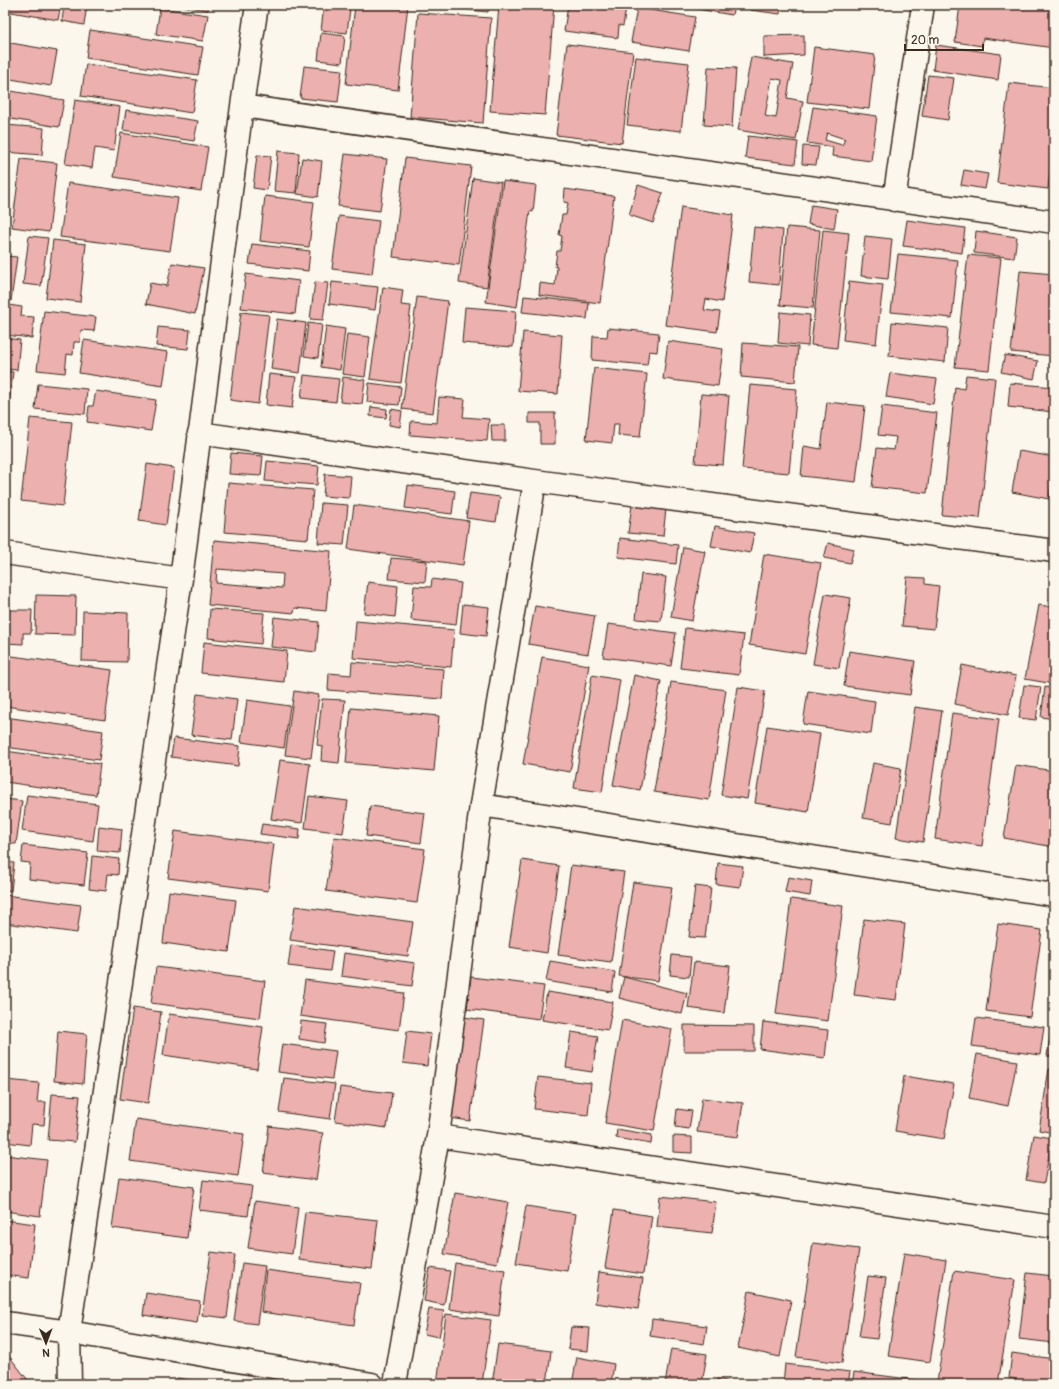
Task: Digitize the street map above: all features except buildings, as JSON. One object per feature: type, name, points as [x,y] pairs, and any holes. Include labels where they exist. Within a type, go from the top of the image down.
[{"type":"street","points":[[70,1384],[69,1332],[181,579],[256,5]]},
{"type":"street","points":[[894,200],[923,5]]},
{"type":"street","points":[[242,106],[1054,222]]},
{"type":"street","points":[[199,433],[535,481],[1054,551]]},
{"type":"street","points":[[395,1384],[438,1136],[481,805],[535,481]]},
{"type":"street","points":[[5,553],[181,579]]},
{"type":"street","points":[[481,805],[1054,895]]},
{"type":"street","points":[[438,1136],[1054,1227]]},
{"type":"street","points":[[5,1323],[69,1332],[372,1384]]}]
